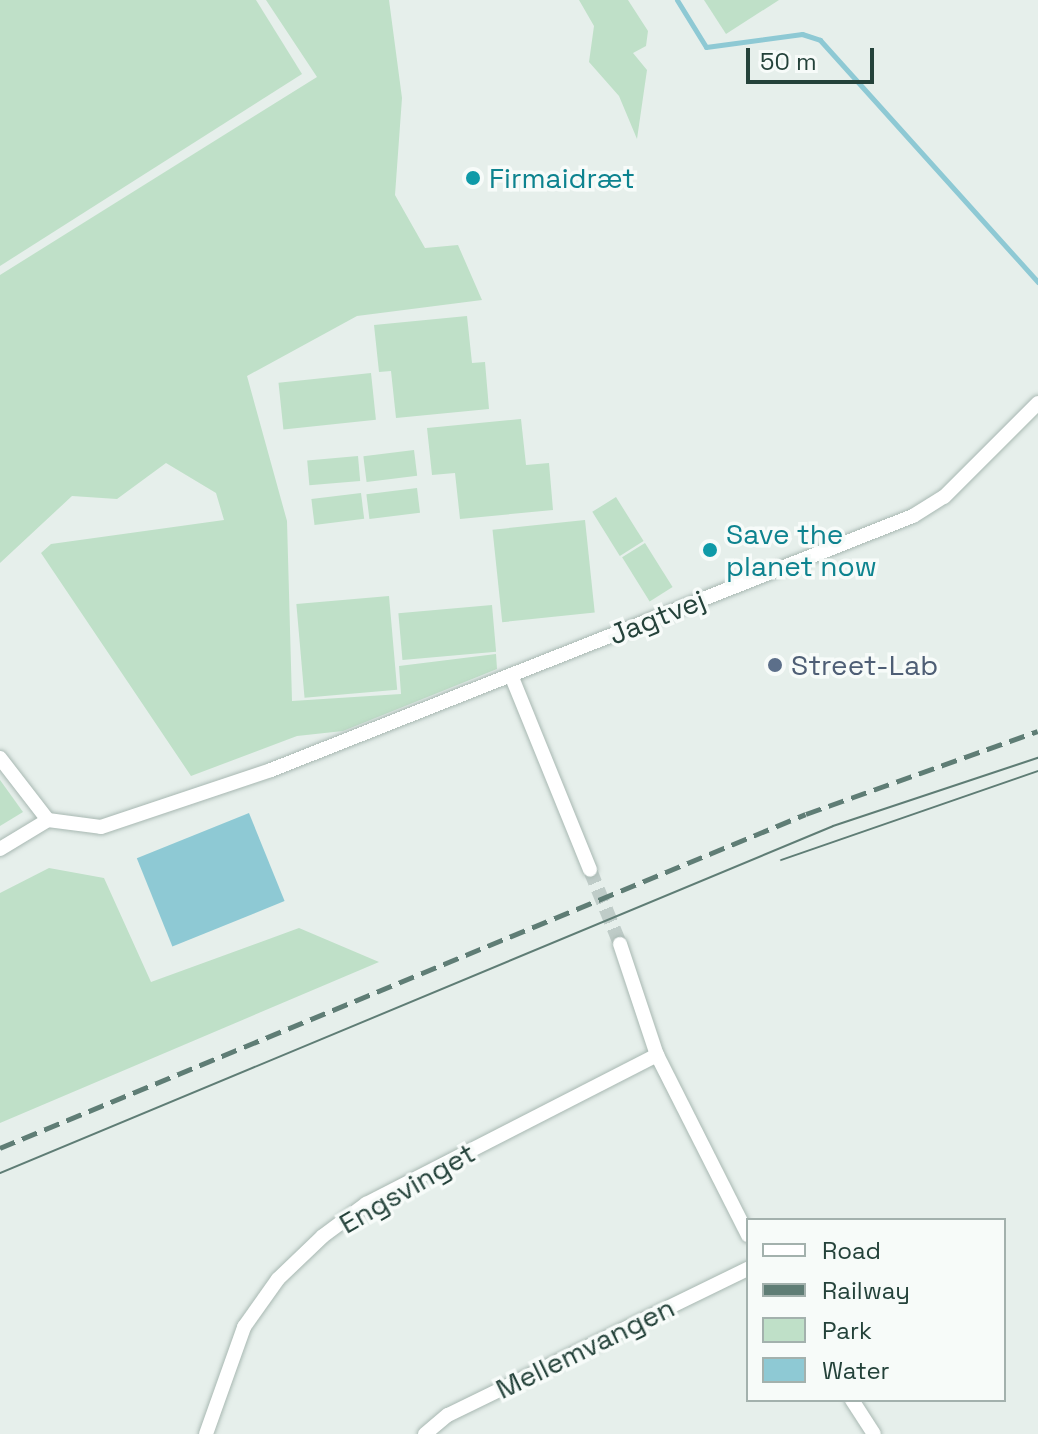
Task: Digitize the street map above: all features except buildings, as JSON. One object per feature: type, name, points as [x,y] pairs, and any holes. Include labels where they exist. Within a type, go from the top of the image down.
[{"type":"street","name":"Jagtvej","points":[[48,820],[101,827],[152,813],[913,516],[944,497],[1038,403]]},
{"type":"street","points":[[511,675],[590,870]]},
{"type":"street","points":[[0,758],[48,820],[0,849]]},
{"type":"street","points":[[620,944],[657,1055],[746,1231]]},
{"type":"street","name":"Engsvinget","points":[[206,1434],[244,1327],[278,1279],[323,1236],[366,1204],[657,1055]]},
{"type":"street","name":"Mellemvangen","points":[[425,1434],[448,1415],[746,1270]]},
{"type":"street","points":[[853,1402],[874,1434]]},
{"type":"green space","points":[[0,0],[256,0],[302,74],[0,266]]},
{"type":"green space","points":[[266,0],[389,0],[402,98],[395,195],[425,248],[458,245],[482,300],[357,316],[247,376],[287,521],[292,701],[401,694],[399,666],[496,654],[497,669],[343,731],[297,736],[191,776],[41,553],[51,544],[224,520],[216,493],[166,463],[117,499],[72,496],[0,563],[0,275],[317,77]]},
{"type":"green space","points":[[579,0],[628,0],[648,31],[646,46],[633,53],[647,70],[637,139],[619,96],[589,62],[594,26]]},
{"type":"green space","points":[[704,0],[779,0],[726,34]]},
{"type":"green space","points":[[467,316],[472,363],[485,362],[489,409],[396,418],[391,371],[379,372],[374,325]]},
{"type":"green space","points":[[371,373],[376,420],[283,429],[279,383]]},
{"type":"green space","points":[[521,419],[526,465],[549,463],[553,510],[460,519],[455,473],[432,475],[427,428]]},
{"type":"green space","points":[[414,450],[417,476],[367,482],[363,456]]},
{"type":"green space","points":[[358,456],[360,481],[309,485],[307,460]]},
{"type":"green space","points":[[417,488],[420,513],[369,519],[366,494]]},
{"type":"green space","points":[[361,493],[364,519],[315,525],[311,499]]},
{"type":"green space","points":[[616,497],[644,541],[620,556],[592,512]]},
{"type":"green space","points":[[585,520],[595,612],[502,622],[493,530]]},
{"type":"green space","points":[[645,543],[673,587],[650,601],[622,557]]},
{"type":"green space","points":[[389,596],[397,690],[305,698],[296,604]]},
{"type":"green space","points":[[492,605],[496,652],[402,660],[398,613]]},
{"type":"green space","points":[[0,780],[23,812],[0,826]]},
{"type":"green space","points":[[49,868],[104,878],[151,982],[299,928],[379,962],[0,1123],[0,893]]},
{"type":"water","points":[[249,813],[285,901],[172,946],[137,858]]},
{"type":"waterway","points":[[677,0],[706,47],[802,34],[820,40],[1038,282]]},
{"type":"tunnel","points":[[590,870],[620,944]]},
{"type":"tram line","points":[[0,1173],[833,826],[1038,758]]},
{"type":"tram line","points":[[781,860],[1038,771]]},
{"type":"railway","points":[[0,1148],[806,814],[1038,731]]},
{"type":"place","name":"Firmaidræt","points":[[473,178]]},
{"type":"place","name":"Save the planet now","points":[[710,550]]},
{"type":"place","name":"Street-Lab","points":[[775,665]]}]
